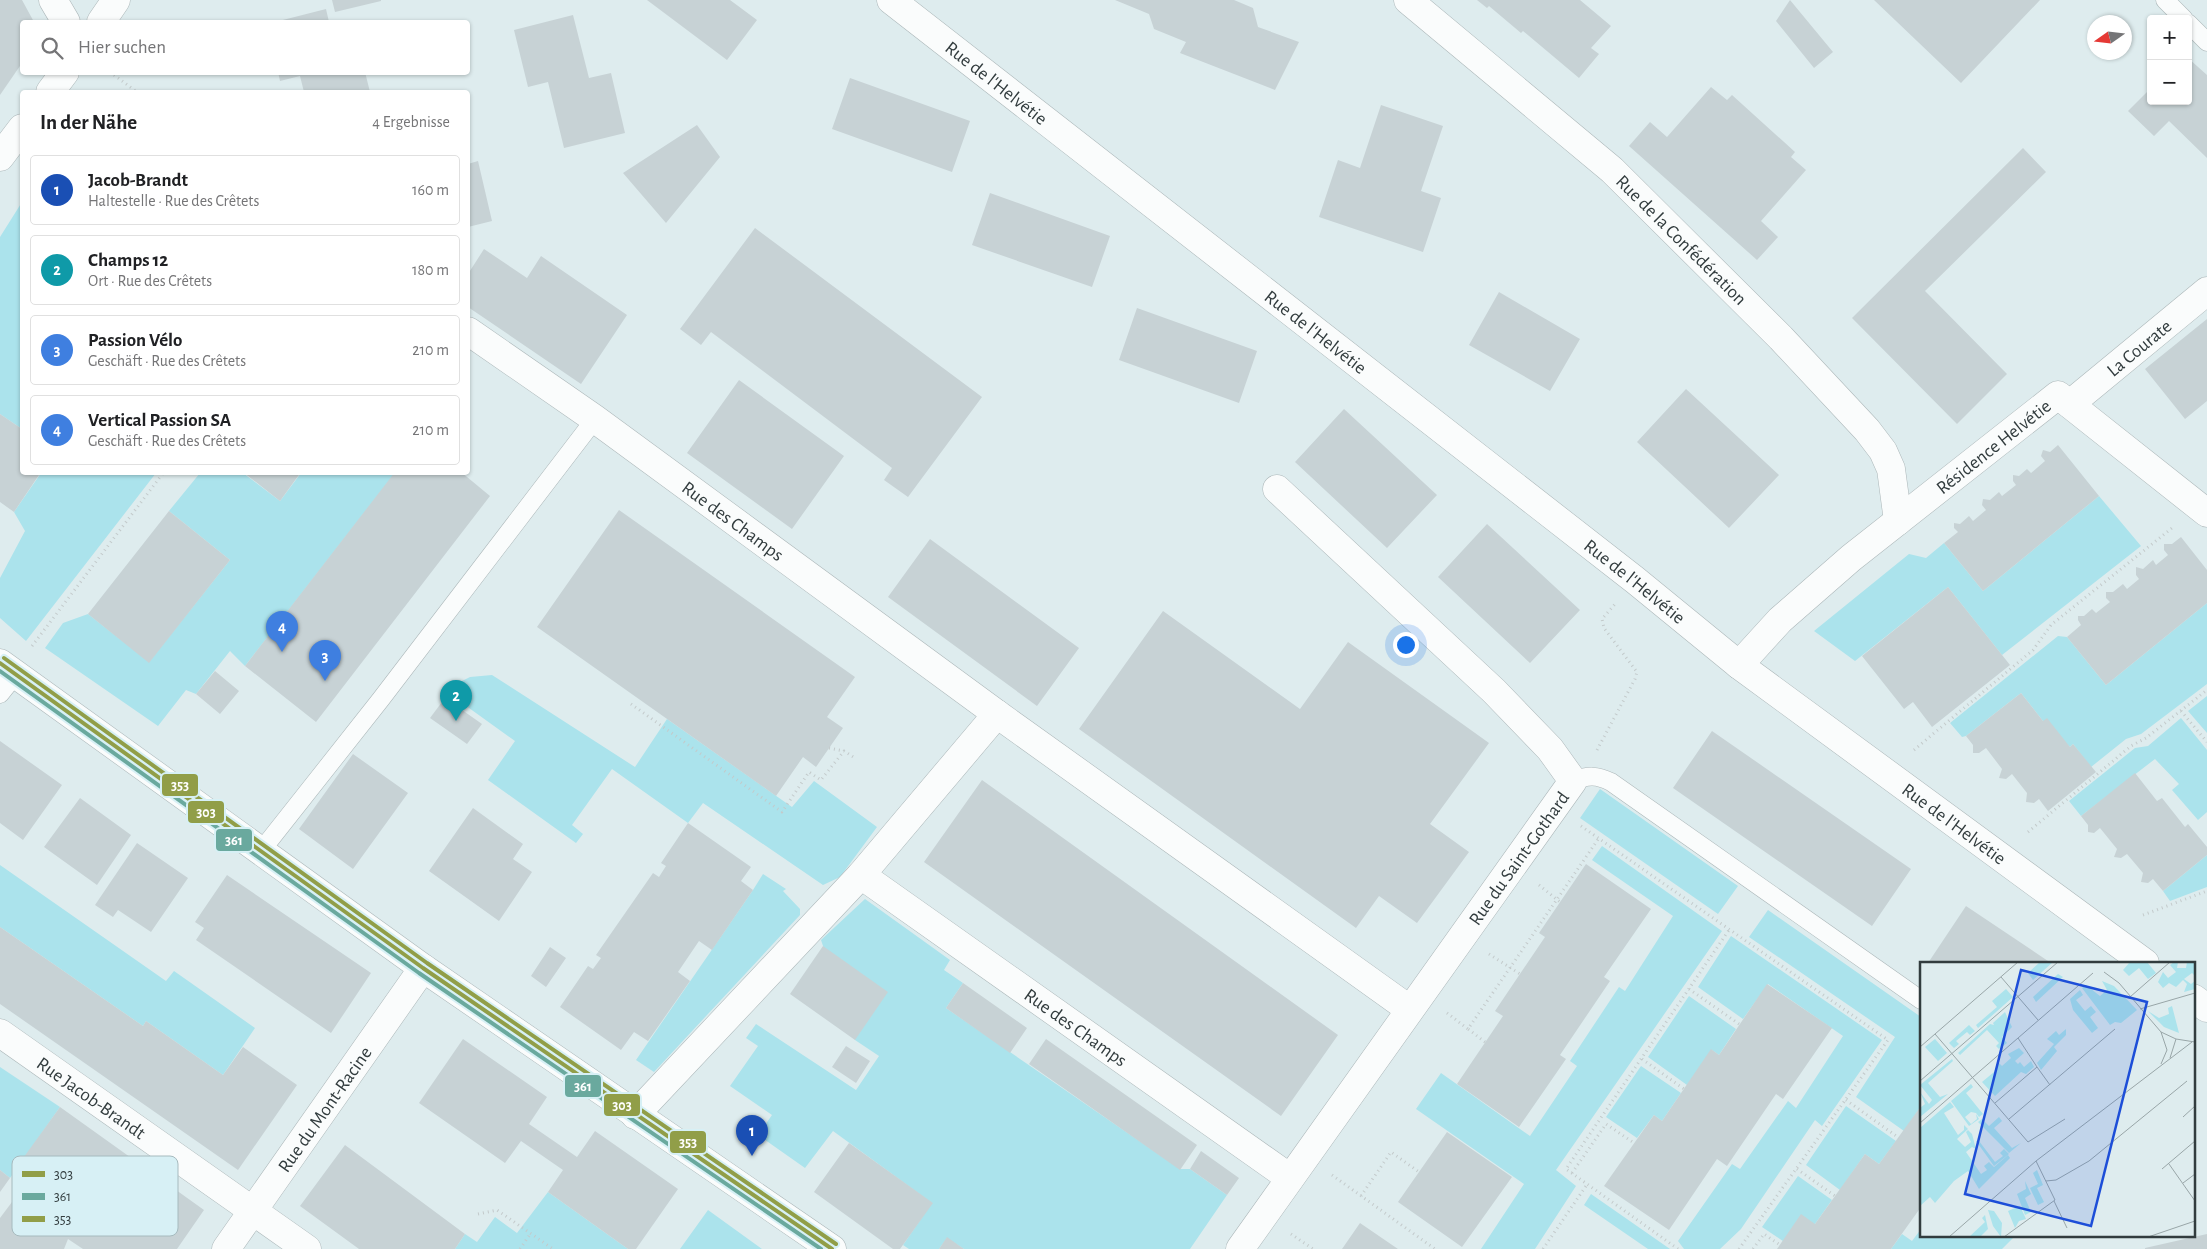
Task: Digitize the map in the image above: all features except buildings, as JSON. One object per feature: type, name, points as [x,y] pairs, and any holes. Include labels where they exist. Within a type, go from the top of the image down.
[{"type":"street","points":[[53,0],[65,20]]},
{"type":"street","points":[[102,20],[116,0]]},
{"type":"street","name":"Rue de l'Helvétie","points":[[892,0],[1635,580],[1739,665],[2144,962]]},
{"type":"street","name":"Rue de la Confédération","points":[[1408,0],[1612,170],[1794,352],[1867,430],[1883,451],[1891,469],[1898,521]]},
{"type":"street","points":[[52,90],[63,75]]},
{"type":"street","points":[[0,157],[20,131]]},
{"type":"street","name":"La Courate","points":[[2070,404],[2207,291]]},
{"type":"street","name":"Rue des Champs","points":[[470,332],[596,419],[996,714],[1409,1010]]},
{"type":"street","name":"Résidence Helvétie","points":[[1898,521],[2058,396],[2203,510]]},
{"type":"street","name":"Rue du Saint-Gothard","points":[[1240,1249],[1554,807],[1585,778],[1550,749],[1494,691],[1278,489]]},
{"type":"street","points":[[1739,665],[1780,620],[1898,521]]},
{"type":"street","points":[[5,677],[261,851],[423,968],[832,1249]]},
{"type":"street","points":[[635,1115],[861,875],[996,714]]},
{"type":"street","name":"Rue des Champs","points":[[861,875],[1290,1178]]},
{"type":"street","name":"Rue du Mont-Racine","points":[[226,1249],[423,968]]},
{"type":"street","points":[[2194,999],[2207,1008]]},
{"type":"street","name":"Rue Jacob-Brandt","points":[[0,1033],[174,1156]]},
{"type":"street","name":"Rue Jacob-Brandt","points":[[178,1159],[307,1249]]},
{"type":"lane","points":[[2165,0],[2180,15]]},
{"type":"lane","points":[[2192,27],[2207,42]]},
{"type":"lane","points":[[261,851],[387,691],[596,419]]},
{"type":"lane","points":[[1585,778],[1611,782],[1920,999]]},
{"type":"path","points":[[114,75],[134,90]]},
{"type":"path","points":[[32,647],[162,475]]},
{"type":"path","points":[[1914,750],[2033,650],[2051,625],[2203,510]]},
{"type":"path","points":[[1585,778],[1597,750],[1637,672],[1604,628],[1602,619],[1616,602]]},
{"type":"path","points":[[2028,832],[2131,746],[2146,738],[2207,690]]},
{"type":"path","points":[[631,704],[782,812],[809,772],[821,780],[844,751]]},
{"type":"path","points":[[2181,711],[2207,742]]},
{"type":"path","points":[[829,748],[844,751],[855,758]]},
{"type":"path","points":[[1554,807],[1888,1040],[1739,1249]]},
{"type":"path","points":[[1468,1029],[1559,900],[1598,838]]},
{"type":"path","points":[[1533,881],[1559,900]]},
{"type":"path","points":[[2143,914],[2207,891]]},
{"type":"path","points":[[1678,1249],[1566,1169],[1729,930]]},
{"type":"path","points":[[1484,951],[1520,974]]},
{"type":"path","points":[[1689,989],[1740,1024]]},
{"type":"path","points":[[1442,1009],[1465,1024],[1468,1029],[1485,1042]]},
{"type":"path","points":[[1642,1059],[1684,1089]]},
{"type":"path","points":[[1846,1100],[1899,1138]]},
{"type":"path","points":[[1572,1173],[1606,1124],[1634,1143]]},
{"type":"path","points":[[1362,1196],[1391,1152],[1419,1172]]},
{"type":"path","points":[[1306,1156],[1435,1249]]},
{"type":"path","points":[[1797,1169],[1835,1196]]},
{"type":"path","points":[[1543,1249],[1588,1184]]},
{"type":"path","points":[[478,1214],[497,1210],[553,1249]]},
{"type":"path","points":[[1284,1229],[1313,1249]]},
{"type":"path","points":[[520,1249],[531,1233]]},
{"type":"path","points":[[1754,1249],[1764,1234],[1780,1245]]},
{"type":"shaded area","points":[[20,205],[20,428],[0,414],[0,237]]},
{"type":"shaded area","points":[[40,475],[154,475],[26,641],[0,618],[0,578],[25,531],[14,512]]},
{"type":"shaded area","points":[[198,475],[246,475],[280,501],[300,475],[393,475],[245,666],[230,651],[196,694],[186,690],[158,726],[45,648],[63,623],[88,614],[149,662],[230,560],[169,511]]},
{"type":"shaded area","points":[[2099,496],[2141,546],[2002,655],[1948,587],[1855,661],[1814,631],[1909,554],[1926,558],[1944,543],[1983,591]]},
{"type":"shaded area","points":[[2207,603],[2207,684],[2141,734],[2126,739],[2091,767],[2073,744],[2070,747],[2043,721],[2021,693],[1966,736],[1962,737],[1950,723],[2058,636],[2067,637],[2106,685]]},
{"type":"shaded area","points":[[492,675],[635,767],[667,719],[792,807],[814,781],[877,827],[840,877],[823,885],[703,803],[688,823],[612,769],[572,825],[583,834],[576,843],[488,780],[515,741],[444,690],[470,677]]},
{"type":"shaded area","points":[[2207,696],[2207,733],[2188,711]]},
{"type":"shaded area","points":[[2181,718],[2207,750],[2207,812],[2198,820],[2172,790],[2179,784],[2155,759],[2081,816],[2069,801],[2135,748],[2148,746]]},
{"type":"shaded area","points":[[1600,789],[1738,886],[1718,914],[1580,818]]},
{"type":"shaded area","points":[[1602,846],[1722,931],[1556,1170],[1576,1186],[1535,1249],[1481,1249],[1524,1184],[1416,1109],[1441,1073],[1530,1136],[1577,1066],[1570,1061],[1619,987],[1625,991],[1673,916],[1592,860]]},
{"type":"shaded area","points":[[2207,855],[2207,887],[2170,901],[2163,891]]},
{"type":"shaded area","points":[[0,865],[166,981],[174,971],[255,1028],[223,1075],[146,1021],[143,1026],[0,927]]},
{"type":"shaded area","points":[[763,874],[786,889],[783,891],[800,909],[800,915],[654,1072],[636,1060]]},
{"type":"shaded area","points":[[865,899],[950,960],[944,970],[963,983],[946,1008],[1180,1169],[1190,1169],[1227,1195],[1190,1249],[964,1249],[947,1238],[939,1249],[909,1249],[903,1245],[932,1203],[833,1131],[805,1168],[758,1135],[772,1115],[730,1086],[758,1046],[746,1038],[756,1024],[856,1090],[879,1056],[855,1040],[821,940]]},
{"type":"shaded area","points":[[1768,910],[1920,1016],[1920,1107],[1904,1131],[1856,1097],[1895,1037],[1749,937]]},
{"type":"shaded area","points":[[1731,936],[1882,1040],[1822,1126],[1815,1120],[1741,1229],[1720,1249],[1684,1249],[1678,1241],[1732,1164],[1740,1169],[1788,1101],[1796,1108],[1843,1036],[1768,984],[1743,1019],[1698,987]]},
{"type":"shaded area","points":[[1689,996],[1736,1029],[1719,1055],[1712,1050],[1687,1085],[1648,1057]]},
{"type":"shaded area","points":[[1641,1066],[1681,1093],[1662,1121],[1654,1115],[1637,1138],[1606,1117]]},
{"type":"shaded area","points":[[0,1067],[60,1107],[25,1156],[12,1156],[12,1175],[10,1178],[0,1170]]},
{"type":"shaded area","points":[[1846,1106],[1896,1141],[1879,1164],[1865,1154],[1840,1190],[1806,1165]]},
{"type":"shaded area","points":[[1798,1176],[1832,1200],[1815,1224],[1783,1241],[1762,1227]]},
{"type":"shaded area","points":[[548,1192],[628,1249],[455,1249],[465,1234],[477,1242],[495,1217],[517,1233]]},
{"type":"shaded area","points":[[1591,1194],[1670,1249],[1648,1249],[1584,1205]]},
{"type":"shaded area","points":[[708,1210],[762,1249],[680,1249]]},
{"type":"shaded area","points":[[1920,1230],[1920,1236],[2015,1236],[2002,1249],[1891,1249],[1902,1234],[1912,1241]]},
{"type":"transit line","name":"353","points":[[4,658],[427,963],[836,1244]]},
{"type":"transit line","name":"303","points":[[0,663],[423,968],[832,1249]]},
{"type":"transit line","name":"361","points":[[0,671],[419,973],[821,1249]]},
{"type":"place","name":"Vertical Passion SA","points":[[282,652]]},
{"type":"place","name":"Passion Vélo","points":[[325,681]]},
{"type":"place","name":"Champs 12","points":[[456,721]]},
{"type":"place","name":"Jacob-Brandt","points":[[752,1156]]}]
